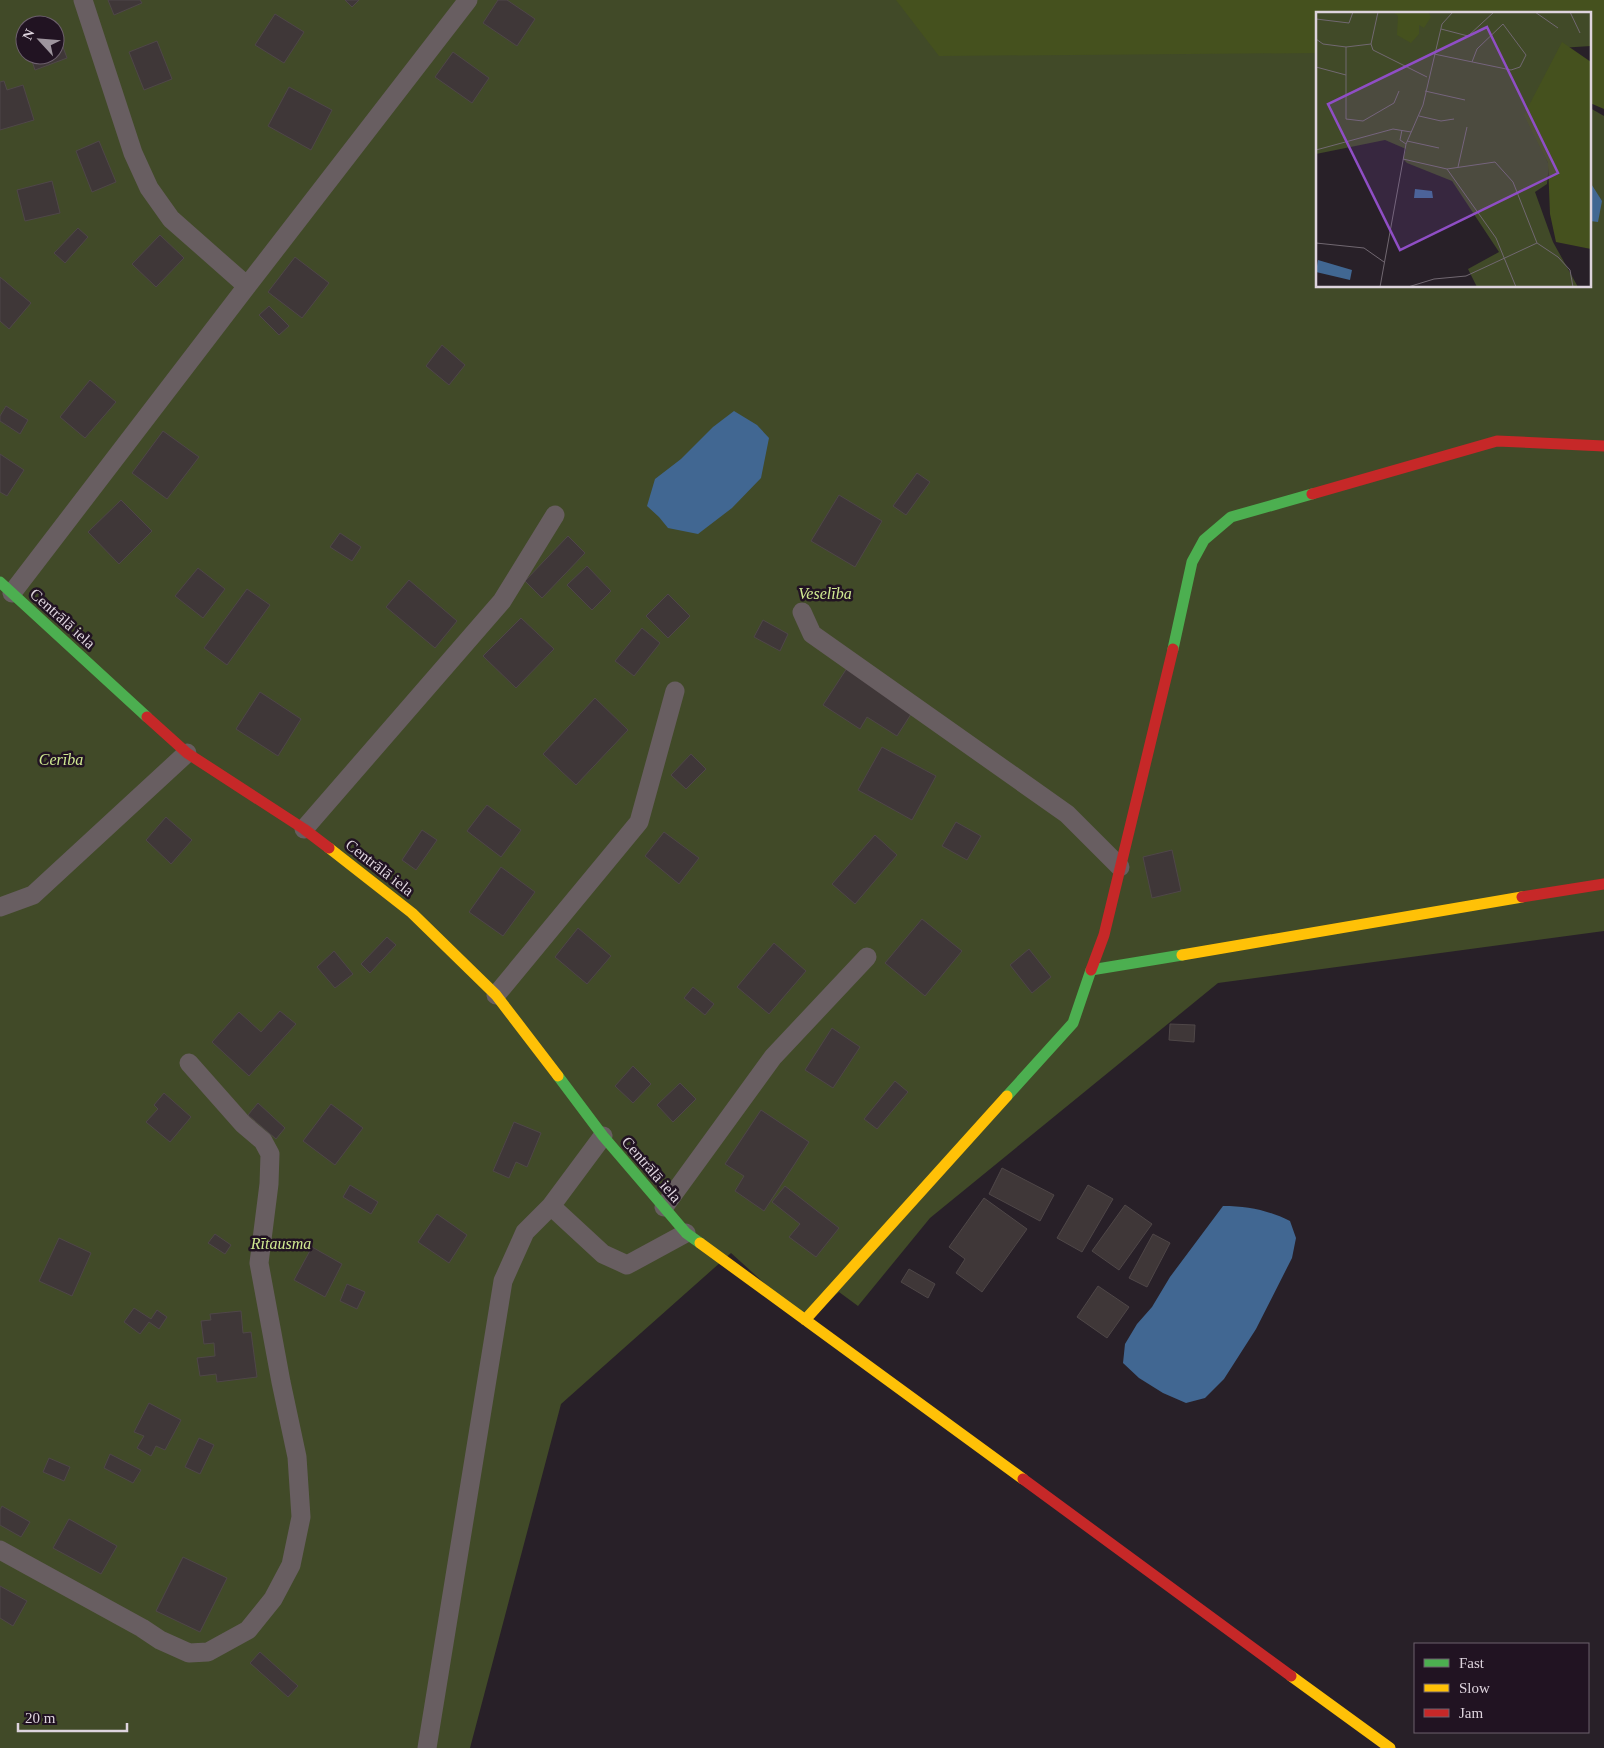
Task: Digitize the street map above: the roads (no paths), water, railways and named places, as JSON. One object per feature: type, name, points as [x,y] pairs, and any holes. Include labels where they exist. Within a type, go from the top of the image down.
[{"type":"street","points":[[805,1320],[1073,1023],[1104,935],[1171,658],[1192,562],[1204,540],[1231,517],[1497,441],[1604,446]]},
{"type":"street","name":"Centrālā iela","points":[[6,588],[187,752],[304,829],[412,913],[496,995],[603,1136],[686,1233],[1390,1748]]},
{"type":"street","points":[[1091,970],[1604,884]]},
{"type":"lane","points":[[83,0],[133,153],[149,188],[171,219],[246,286]]},
{"type":"lane","points":[[6,588],[246,286],[468,0]]},
{"type":"lane","points":[[304,829],[502,601],[555,515]]},
{"type":"lane","points":[[802,612],[812,634],[1067,814],[1120,867]]},
{"type":"lane","points":[[496,995],[639,822],[675,691]]},
{"type":"lane","points":[[0,907],[33,895],[187,752]]},
{"type":"lane","points":[[664,1207],[773,1057],[867,957]]},
{"type":"lane","points":[[0,1550],[126,1619],[160,1640],[189,1653],[208,1652],[248,1630],[273,1599],[291,1565],[301,1517],[297,1457],[259,1263],[269,1184],[270,1154],[262,1141],[243,1124],[189,1064]]},
{"type":"lane","points":[[427,1748],[504,1281],[525,1232],[551,1206],[603,1136]]},
{"type":"lane","points":[[551,1206],[603,1254],[627,1265],[686,1233]]},
{"type":"water","points":[[1592,185],[1602,201],[1598,222],[1592,221]]},
{"type":"water","points":[[734,411],[757,425],[769,438],[761,478],[732,508],[698,534],[668,528],[647,506],[655,479],[681,459],[713,427]]},
{"type":"water","points":[[1223,1206],[1257,1209],[1282,1217],[1290,1221],[1296,1238],[1292,1258],[1256,1329],[1224,1379],[1205,1398],[1186,1403],[1163,1393],[1139,1378],[1123,1363],[1125,1344],[1137,1324],[1152,1307],[1170,1277]]},
{"type":"park label","name":"Veselība","points":[[825,593]]},
{"type":"park label","name":"Cerība","points":[[61,759]]},
{"type":"park label","name":"Rītausma","points":[[281,1243]]}]
